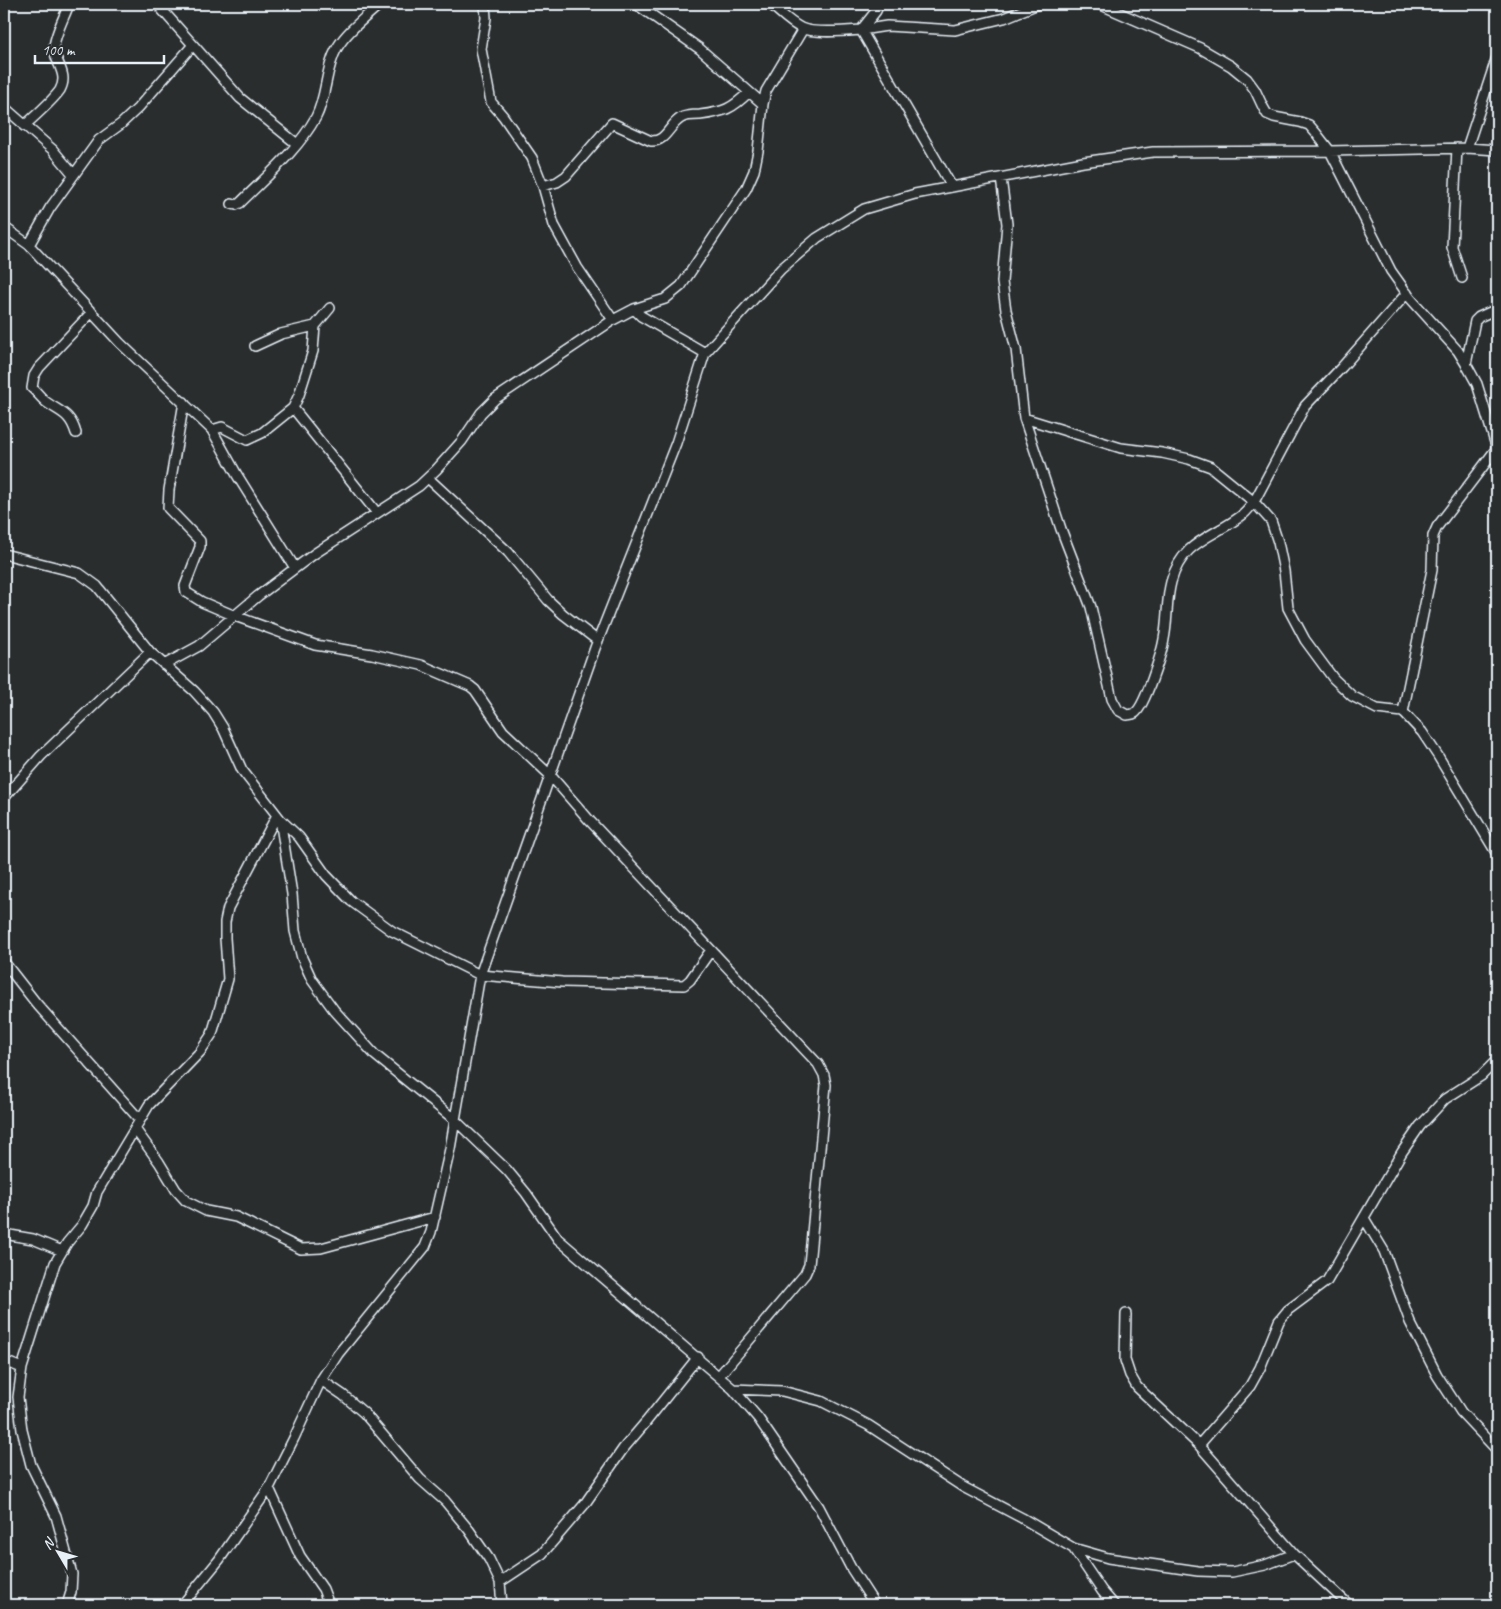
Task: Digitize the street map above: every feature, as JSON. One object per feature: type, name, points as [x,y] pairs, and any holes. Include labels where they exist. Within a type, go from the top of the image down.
[{"type":"street","points":[[24,126],[60,90],[62,72],[54,49],[55,41],[69,4]]},
{"type":"street","points":[[157,4],[240,98],[297,144]]},
{"type":"street","points":[[232,204],[240,203],[297,144],[322,104],[325,87],[337,48],[344,38],[380,4]]},
{"type":"street","points":[[485,4],[486,18],[481,49],[491,102],[532,158],[543,186],[554,225],[577,267],[613,320]]},
{"type":"street","points":[[636,4],[700,49],[763,104]]},
{"type":"street","points":[[770,4],[803,29],[861,30],[886,26],[955,30],[1004,18],[1027,6],[1038,4]]},
{"type":"street","points":[[861,30],[876,11],[879,4]]},
{"type":"street","points":[[1099,4],[1179,37],[1200,48],[1231,66],[1247,79],[1268,114],[1309,125],[1330,151],[1391,271],[1458,351],[1477,384],[1497,448],[1437,527],[1433,536],[1432,570],[1404,712]]},
{"type":"street","points":[[164,665],[199,646],[314,554],[419,486],[462,441],[480,414],[495,399],[613,320],[634,309],[665,298],[681,286],[746,189],[754,171],[766,91],[803,29]]},
{"type":"street","points":[[861,30],[952,187]]},
{"type":"street","points":[[29,245],[50,208],[99,140],[121,124],[138,108],[193,45]]},
{"type":"street","points":[[1467,148],[1497,57]]},
{"type":"street","points":[[543,186],[557,182],[566,176],[612,123],[650,141],[660,140],[680,118],[729,109],[749,92]]},
{"type":"street","points":[[4,107],[53,150],[74,174]]},
{"type":"street","points":[[1457,148],[1452,247],[1462,278]]},
{"type":"street","points":[[182,1605],[219,1560],[268,1488],[321,1380],[338,1354],[425,1247],[432,1232],[450,1149],[480,975],[598,641],[676,443],[706,353],[781,269],[817,238],[864,209],[915,194],[1083,162],[1153,152],[1457,148],[1497,150]]},
{"type":"street","points":[[1001,178],[1007,224],[1002,282],[1006,310],[1016,349],[1024,418],[1061,529],[1091,607],[1112,700],[1118,710],[1127,715],[1135,713],[1152,680],[1164,639],[1166,607],[1171,582],[1177,566],[1188,551],[1209,534],[1243,515],[1254,502],[1306,406],[1407,292]]},
{"type":"street","points":[[4,227],[29,245],[120,343],[212,430],[237,475],[295,568]]},
{"type":"street","points":[[212,430],[222,427],[247,440],[262,433],[293,408],[313,351],[315,326],[330,308]]},
{"type":"street","points":[[634,309],[641,316],[706,353]]},
{"type":"street","points":[[1466,364],[1475,321],[1479,317],[1497,309]]},
{"type":"street","points":[[76,433],[68,415],[45,401],[32,388],[34,376],[39,368],[92,312]]},
{"type":"street","points":[[255,346],[281,334],[315,326]]},
{"type":"street","points":[[184,402],[169,490],[168,508],[200,541],[200,547],[185,586],[186,592],[202,602],[235,616],[315,645],[372,654],[421,665],[470,686],[481,697],[485,706],[503,730],[551,776],[590,821],[818,1064],[824,1075],[826,1085],[809,1266],[805,1274],[719,1376]]},
{"type":"street","points":[[293,408],[377,513]]},
{"type":"street","points":[[1024,418],[1121,448],[1162,453],[1189,459],[1212,467],[1254,502],[1271,521],[1284,571],[1288,608],[1311,648],[1333,678],[1352,696],[1377,709],[1404,712],[1422,732],[1438,756],[1497,854]]},
{"type":"street","points":[[428,478],[508,552],[548,600],[598,641]]},
{"type":"street","points":[[4,554],[79,572],[97,586],[150,652],[194,691],[213,712],[223,728],[242,770],[278,817],[299,837],[326,876],[351,902],[392,931],[480,975],[562,982],[684,986],[712,950]]},
{"type":"street","points":[[4,798],[41,756],[150,652]]},
{"type":"street","points":[[68,1605],[72,1574],[67,1554],[56,1516],[31,1465],[22,1430],[18,1397],[22,1368],[55,1263],[82,1225],[93,1206],[97,1192],[149,1105],[200,1052],[212,1034],[228,978],[225,922],[228,908],[278,817]]},
{"type":"street","points":[[278,817],[292,894],[295,931],[302,958],[312,980],[334,1010],[375,1055],[455,1120],[507,1170],[526,1193],[558,1239],[733,1388],[758,1418],[818,1507],[851,1568],[875,1605]]},
{"type":"street","points":[[4,962],[36,1003],[140,1120]]},
{"type":"street","points":[[1199,1446],[1250,1386],[1260,1368],[1279,1321],[1288,1310],[1327,1281],[1402,1152],[1420,1126],[1445,1099],[1481,1076],[1497,1060]]},
{"type":"street","points":[[135,1129],[159,1162],[176,1190],[186,1201],[206,1212],[236,1217],[301,1249],[321,1248],[435,1217]]},
{"type":"street","points":[[1364,1218],[1384,1251],[1410,1322],[1437,1375],[1461,1412],[1497,1448]]},
{"type":"street","points":[[4,1234],[33,1239],[62,1251]]},
{"type":"street","points":[[1126,1314],[1125,1360],[1130,1375],[1137,1387],[1199,1446],[1294,1554],[1349,1605]]},
{"type":"street","points":[[500,1582],[542,1554],[584,1505],[623,1449],[698,1357]]},
{"type":"street","points":[[4,1361],[22,1368]]},
{"type":"street","points":[[321,1380],[364,1413],[420,1479],[445,1501],[469,1530],[489,1559],[500,1582],[502,1605]]},
{"type":"street","points":[[733,1388],[782,1390],[822,1402],[868,1426],[963,1487],[1022,1518],[1073,1548],[1117,1559],[1198,1571],[1232,1572],[1265,1565],[1294,1554]]},
{"type":"street","points":[[268,1488],[300,1556],[323,1589],[329,1605]]},
{"type":"street","points":[[1073,1548],[1102,1591],[1114,1605]]}]
